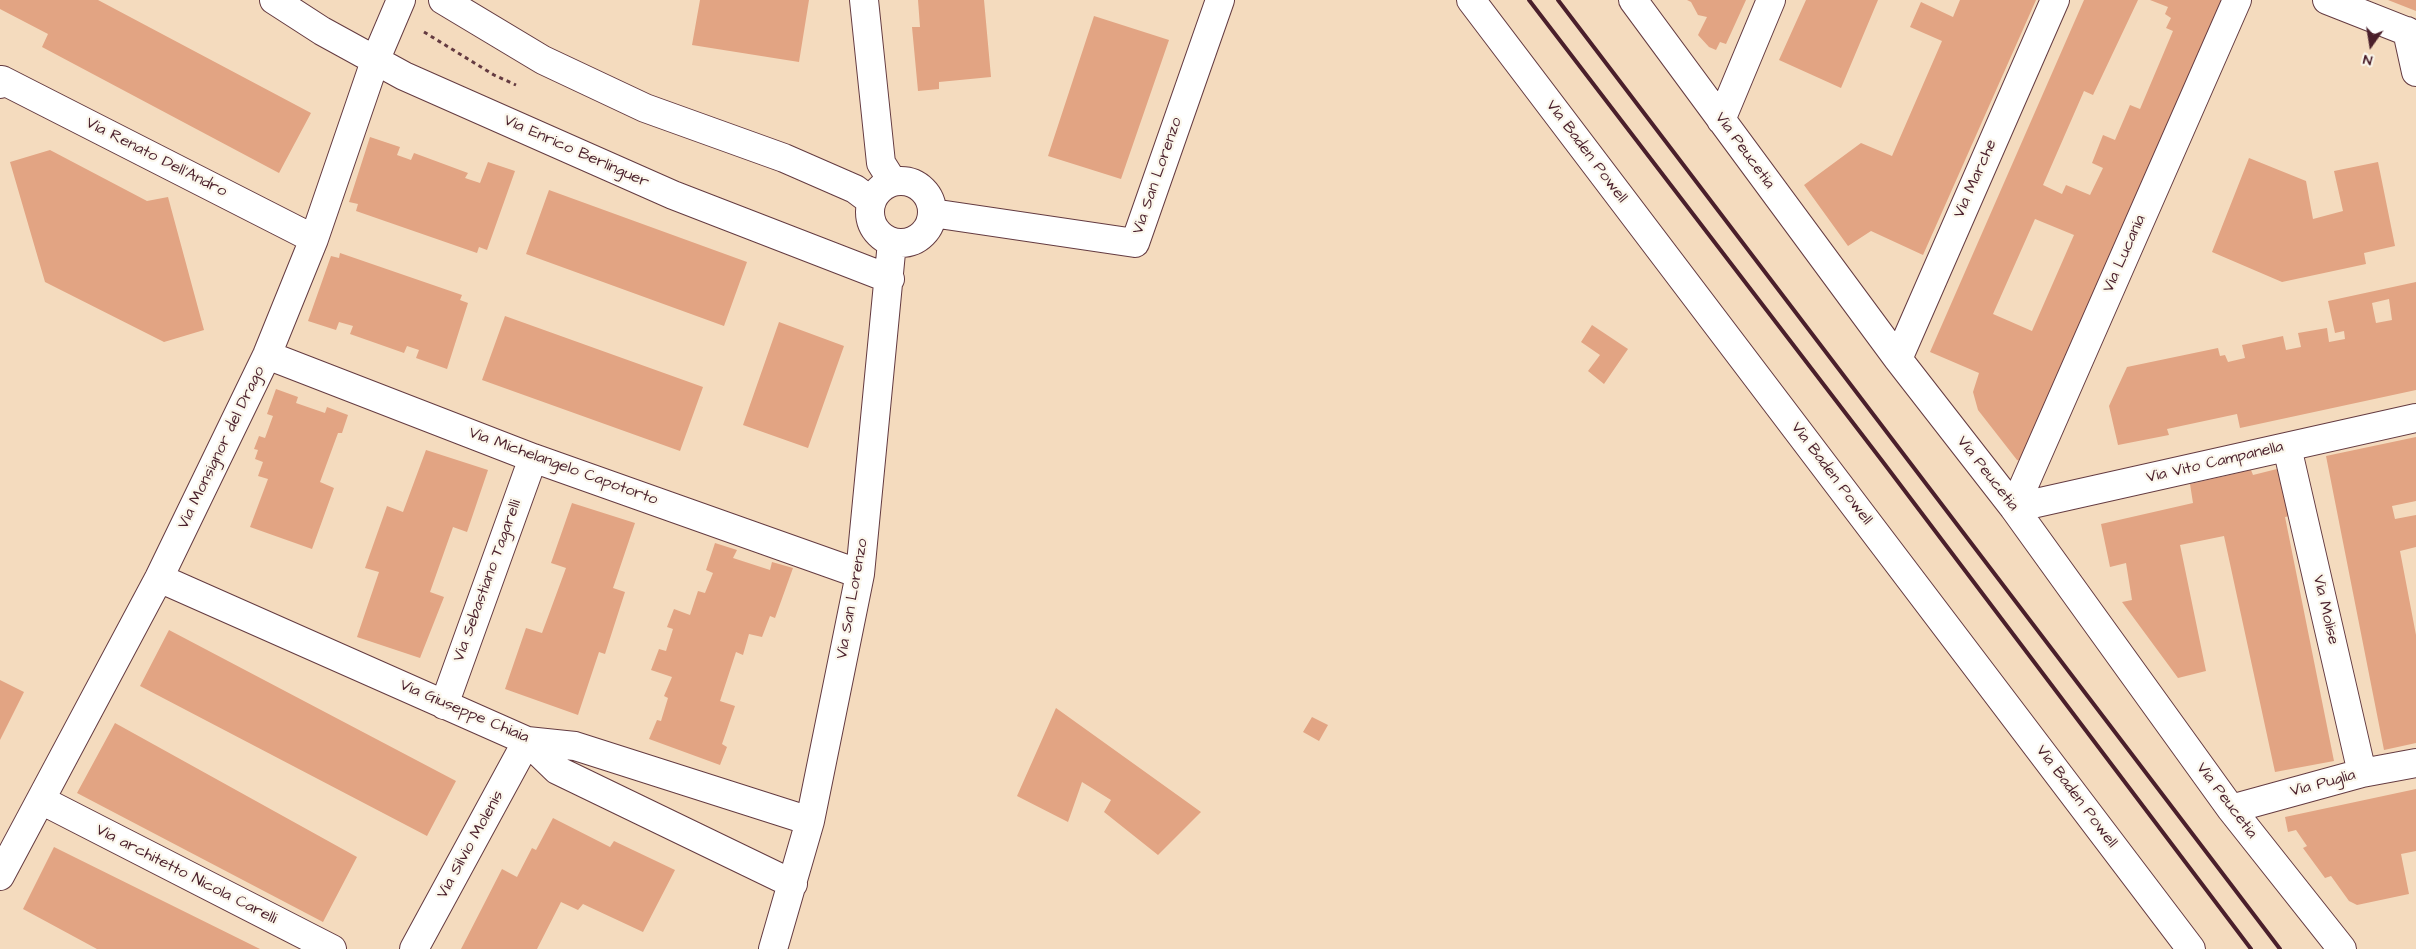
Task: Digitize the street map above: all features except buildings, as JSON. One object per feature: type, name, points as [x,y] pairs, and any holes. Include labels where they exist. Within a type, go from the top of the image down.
[{"type":"street","name":"Via Enrico Berlinguer","points":[[274,0],[375,61],[404,76],[673,195],[890,279]]},
{"type":"street","name":"Via Monsignor del Drago","points":[[0,876],[10,833],[41,800],[159,578],[267,355],[314,238],[375,61],[401,0]]},
{"type":"street","points":[[443,0],[543,60],[645,108],[784,158],[854,189],[871,201]]},
{"type":"street","points":[[864,0],[881,163],[893,182]]},
{"type":"street","name":"Via San Lorenzo","points":[[932,213],[1134,243],[1220,0]]},
{"type":"street","name":"Via Baden Powell","points":[[1471,0],[2191,949]]},
{"type":"street","name":"Via Peucetia","points":[[1633,0],[1898,359],[2014,508],[2231,809],[2342,949]]},
{"type":"street","points":[[1721,120],[1770,0]]},
{"type":"street","name":"Via Marche","points":[[1898,359],[2055,0]]},
{"type":"street","name":"Via Lucania","points":[[2014,508],[2237,0]]},
{"type":"street","points":[[2327,0],[2411,33],[2416,72]]},
{"type":"street","name":"Via Renato Dell'Andro","points":[[0,84],[2,80],[314,238]]},
{"type":"street","points":[[903,181],[920,188],[927,194],[932,213],[926,231],[911,242],[892,242],[882,238],[873,226],[869,212],[871,201],[876,192],[893,182],[903,181]]},
{"type":"street","name":"Via San Lorenzo","points":[[773,949],[810,821],[860,574],[890,279],[892,242]]},
{"type":"street","name":"Via Michelangelo Capotorto","points":[[267,355],[533,458],[860,574]]},
{"type":"street","name":"Via Vito Campanella","points":[[2014,508],[2416,418]]},
{"type":"street","name":"Via Molise","points":[[2287,447],[2362,773]]},
{"type":"street","name":"Via Sebastiano Tagarelli","points":[[444,705],[533,458]]},
{"type":"street","name":"Via Giuseppe Chiaia","points":[[159,578],[528,741],[575,746],[810,821]]},
{"type":"street","points":[[528,741],[557,770],[793,884]]},
{"type":"street","name":"Via Silvio Molenis","points":[[414,949],[528,741]]},
{"type":"street","name":"Via Puglia","points":[[2231,809],[2362,773],[2416,763]]},
{"type":"street","name":"Via architetto Nicola Carelli","points":[[41,800],[332,949]]},
{"type":"railway","points":[[1529,0],[1883,462],[2251,949]]},
{"type":"railway","points":[[1558,0],[2280,949]]}]
